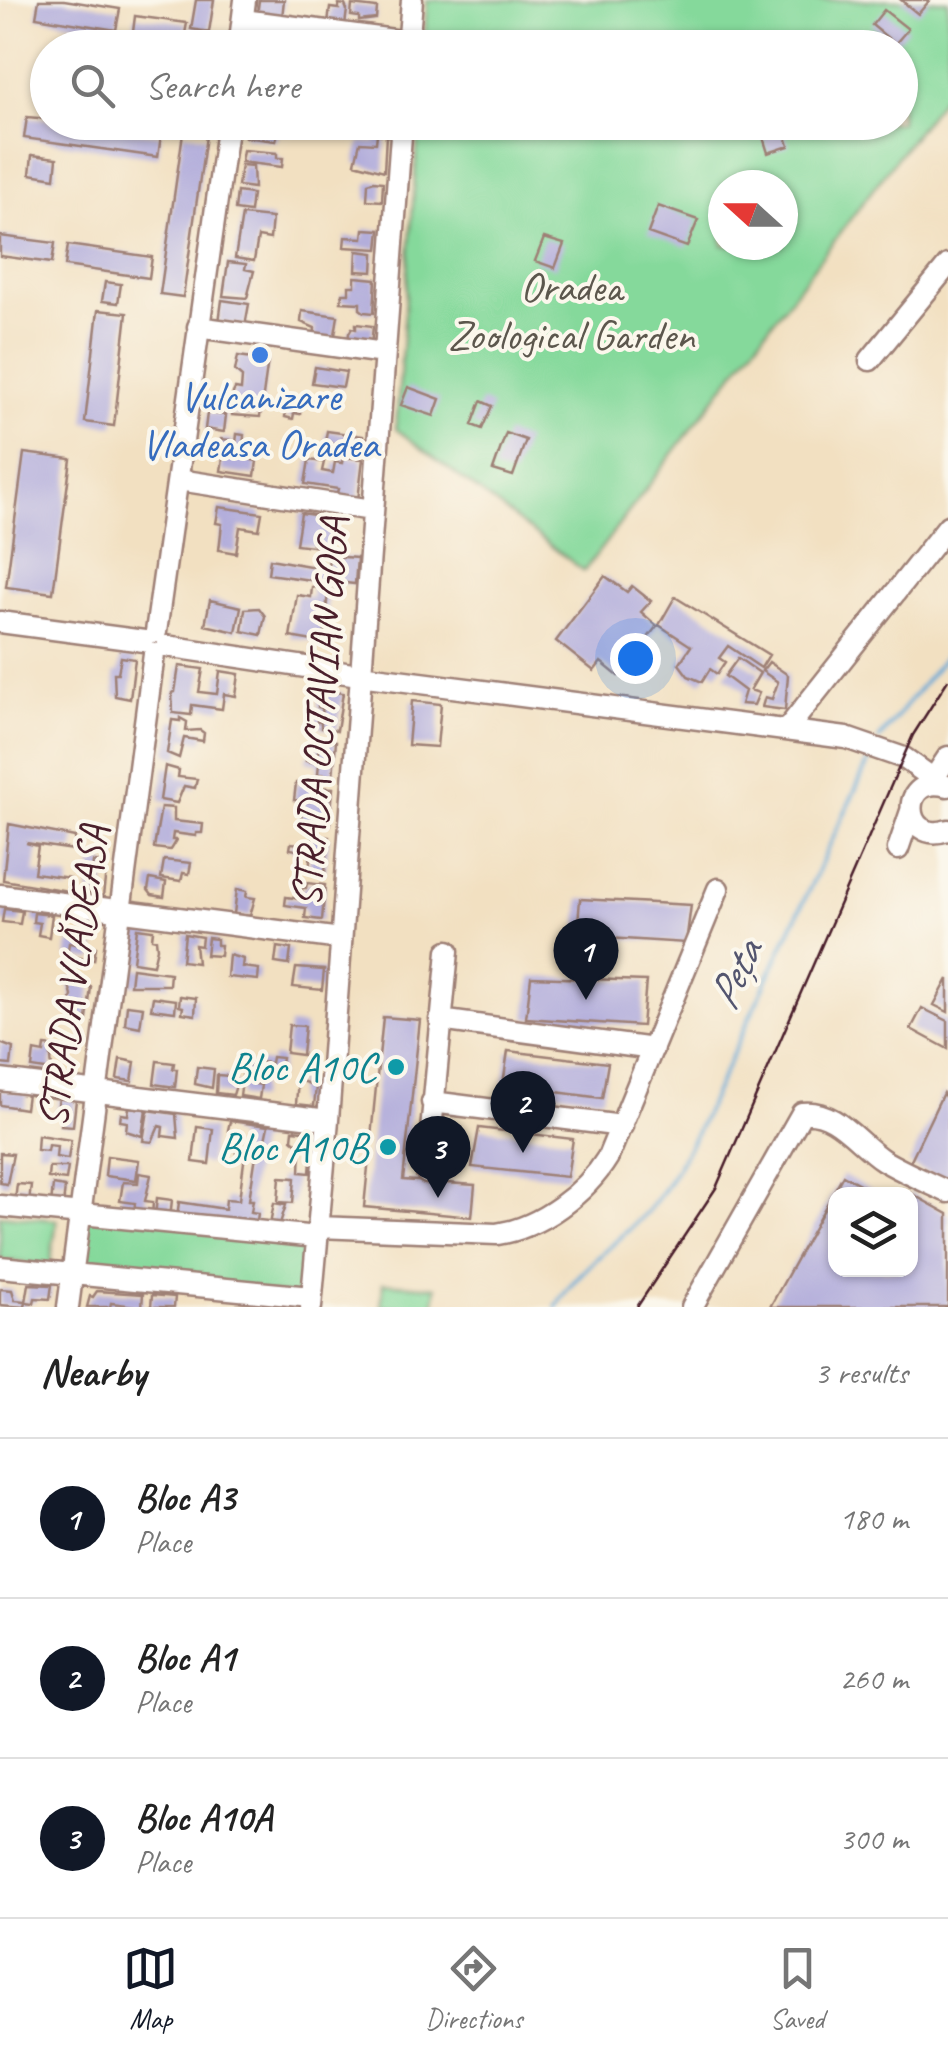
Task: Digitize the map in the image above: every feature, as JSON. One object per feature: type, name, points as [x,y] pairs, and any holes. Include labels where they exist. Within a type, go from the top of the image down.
[{"type":"street","points":[[410,30],[412,0]]},
{"type":"street","points":[[244,10],[338,30]]},
{"type":"street","name":"STRADA VLĂDEASA","points":[[68,1307],[225,140]]},
{"type":"street","name":"STRADA OCTAVIAN GOGA","points":[[311,1302],[401,140]]},
{"type":"street","points":[[870,360],[948,265]]},
{"type":"street","points":[[198,327],[384,353]]},
{"type":"street","points":[[179,480],[372,510]]},
{"type":"street","points":[[788,728],[948,526]]},
{"type":"street","points":[[0,622],[359,675],[846,738],[895,756],[896,763],[930,790]]},
{"type":"street","points":[[937,832],[899,847],[948,757]]},
{"type":"street","points":[[930,790],[919,827],[937,832],[948,850]]},
{"type":"street","points":[[0,1206],[318,1232],[488,1236],[517,1231],[594,1179],[608,1157],[718,889]]},
{"type":"street","points":[[0,895],[341,938]]},
{"type":"street","points":[[426,1173],[448,951]]},
{"type":"street","points":[[440,1020],[653,1049]]},
{"type":"street","points":[[0,1080],[328,1120]]},
{"type":"street","points":[[432,1102],[622,1126]]},
{"type":"street","points":[[692,1307],[802,1114],[816,1112],[834,1120],[882,1159],[948,1192]]},
{"type":"street","points":[[0,1267],[311,1302]]},
{"type":"green space","name":"Oradea Zoological Garden","points":[[427,0],[948,0],[948,90],[918,130],[918,30],[425,30]]},
{"type":"green space","name":"Oradea Zoological Garden","points":[[418,140],[910,140],[584,571],[396,429]]},
{"type":"green space","points":[[79,1212],[317,1237],[311,1297],[72,1274]]},
{"type":"green space","points":[[0,1215],[57,1220],[50,1266],[0,1260]]},
{"type":"green space","points":[[383,1283],[436,1287],[434,1307],[381,1307]]},
{"type":"building","points":[[39,0],[120,9],[116,30],[36,17]]},
{"type":"building","points":[[196,0],[214,0],[209,30],[191,29]]},
{"type":"building","points":[[259,0],[284,0],[282,18],[257,16]]},
{"type":"building","points":[[901,0],[930,0],[918,14]]},
{"type":"building","points":[[339,4],[347,10],[345,25],[328,23],[330,8],[339,9]]},
{"type":"building","points":[[352,5],[377,8],[376,19],[359,21],[359,17],[351,16]]},
{"type":"building","points":[[884,10],[908,29],[878,30],[872,25]]},
{"type":"building","points":[[135,16],[187,23],[186,30],[133,30]]},
{"type":"building","points":[[27,117],[30,117],[30,139],[24,138]]},
{"type":"building","points":[[38,140],[160,140],[158,157]]},
{"type":"building","points":[[182,140],[205,140],[183,297],[160,294]]},
{"type":"building","points":[[386,140],[384,171],[355,163],[360,142]]},
{"type":"building","points":[[764,140],[787,140],[789,146],[768,153]]},
{"type":"building","points":[[243,150],[277,153],[277,158],[283,158],[282,167],[241,162]]},
{"type":"building","points":[[32,155],[57,158],[55,178],[30,174]]},
{"type":"building","points":[[241,165],[253,166],[254,188],[238,186]]},
{"type":"building","points":[[383,182],[382,201],[367,200],[368,183]]},
{"type":"building","points":[[237,192],[252,194],[250,212],[235,210]]},
{"type":"building","points":[[658,206],[698,220],[687,247],[648,233]]},
{"type":"building","points":[[242,215],[272,218],[270,239],[258,237],[254,261],[235,258]]},
{"type":"building","points":[[364,229],[380,230],[378,249],[344,247],[345,237],[363,238]]},
{"type":"building","points":[[0,236],[55,243],[52,263],[0,256]]},
{"type":"building","points":[[544,238],[564,244],[555,268],[535,261]]},
{"type":"building","points":[[68,245],[152,257],[149,278],[65,266]]},
{"type":"building","points":[[357,251],[374,253],[373,272],[356,271]]},
{"type":"building","points":[[228,262],[246,264],[245,269],[254,271],[247,298],[223,296]]},
{"type":"building","points":[[355,277],[376,279],[374,313],[364,312],[360,303],[341,302],[342,293],[349,293],[349,286],[355,286]]},
{"type":"building","points":[[105,282],[121,284],[118,303],[102,301]]},
{"type":"building","points":[[222,300],[249,304],[245,326],[219,322]]},
{"type":"building","points":[[98,310],[127,313],[114,426],[85,422]]},
{"type":"building","points":[[302,311],[338,316],[334,341],[314,338],[315,328],[301,322]]},
{"type":"building","points":[[356,324],[373,326],[371,346],[348,343]]},
{"type":"building","points":[[238,356],[268,360],[260,417],[232,415],[233,393],[235,389],[241,390],[242,377],[235,371]]},
{"type":"building","points":[[315,367],[346,372],[343,387],[312,383]]},
{"type":"building","points":[[408,387],[440,399],[434,416],[401,405]]},
{"type":"building","points":[[287,400],[302,400],[300,414],[294,413],[293,419],[285,417]]},
{"type":"building","points":[[481,401],[492,406],[482,429],[472,425]]},
{"type":"building","points":[[207,413],[226,415],[224,432],[205,429]]},
{"type":"building","points":[[327,431],[363,436],[362,447],[325,442]]},
{"type":"building","points":[[506,433],[526,440],[513,476],[493,470]]},
{"type":"building","points":[[237,434],[244,435],[243,448],[253,449],[252,460],[257,461],[255,476],[221,471],[221,439],[232,440],[230,451],[235,452]]},
{"type":"building","points":[[24,453],[71,459],[53,593],[6,587]]},
{"type":"building","points":[[343,457],[363,459],[358,500],[336,498],[338,489],[305,484],[309,460],[324,462],[322,471],[333,473],[335,462],[342,463]]},
{"type":"building","points":[[219,507],[262,513],[259,530],[240,527],[236,553],[219,550]]},
{"type":"building","points":[[301,513],[333,518],[328,548],[296,544]]},
{"type":"building","points":[[329,556],[357,558],[355,584],[327,581]]},
{"type":"building","points":[[270,559],[327,569],[325,582],[268,574]]},
{"type":"building","points":[[605,576],[627,592],[632,586],[651,601],[641,612],[657,626],[618,676],[601,662],[594,671],[556,641]]},
{"type":"building","points":[[312,587],[328,588],[324,643],[290,637],[297,595],[311,597]]},
{"type":"building","points":[[675,597],[769,655],[761,668],[728,646],[719,658],[725,662],[717,674],[710,669],[702,682],[688,676],[679,664],[691,646],[659,625]]},
{"type":"building","points":[[210,600],[241,607],[236,632],[205,625]]},
{"type":"building","points":[[259,608],[265,616],[261,635],[242,631],[245,609]]},
{"type":"building","points":[[121,657],[135,659],[130,699],[115,696],[114,673],[118,673]]},
{"type":"building","points":[[738,658],[760,673],[750,690],[759,693],[754,705],[741,704],[745,691],[725,676]]},
{"type":"building","points":[[769,662],[788,675],[785,710],[762,707],[765,697],[772,699],[778,682],[762,671]]},
{"type":"building","points":[[179,666],[203,669],[199,692],[217,694],[220,671],[239,674],[236,696],[224,694],[222,709],[192,705],[191,715],[173,713],[172,693]]},
{"type":"building","points":[[320,690],[343,693],[337,730],[321,728],[321,722],[317,722],[317,714],[322,715],[322,708],[318,707]]},
{"type":"building","points":[[412,701],[441,704],[437,747],[408,745]]},
{"type":"building","points":[[180,718],[187,722],[186,731],[204,733],[203,741],[184,738],[179,758],[167,753],[172,720]]},
{"type":"building","points":[[313,739],[336,741],[333,776],[318,774],[319,763],[306,761],[307,755],[317,757],[319,747],[312,746]]},
{"type":"building","points":[[165,766],[179,770],[178,777],[197,779],[195,788],[184,786],[177,803],[160,800]]},
{"type":"building","points":[[296,783],[333,788],[330,824],[301,819],[303,802],[311,801],[294,800]]},
{"type":"building","points":[[161,807],[174,808],[174,821],[203,824],[202,833],[173,833],[172,840],[176,840],[170,850],[154,848]]},
{"type":"building","points":[[9,824],[75,837],[74,850],[26,843],[38,846],[34,873],[70,878],[68,891],[3,880]]},
{"type":"building","points":[[313,835],[329,837],[325,872],[309,869],[311,852],[290,849],[291,843],[312,845]]},
{"type":"building","points":[[164,860],[191,863],[189,874],[183,873],[181,881],[161,878]]},
{"type":"building","points":[[93,862],[107,863],[103,896],[89,893]]},
{"type":"building","points":[[150,879],[166,882],[164,897],[148,890]]},
{"type":"building","points":[[307,883],[325,885],[322,920],[305,918],[306,908],[285,905],[286,897],[301,899]]},
{"type":"building","points":[[237,889],[247,891],[246,897],[255,898],[250,916],[234,914]]},
{"type":"building","points":[[580,899],[691,905],[686,943],[577,936]]},
{"type":"building","points":[[4,909],[22,911],[20,924],[2,922]]},
{"type":"building","points":[[34,913],[52,915],[49,937],[38,935],[40,923],[33,922]]},
{"type":"building","points":[[137,928],[153,930],[157,948],[153,965],[133,962]]},
{"type":"building","points":[[185,934],[202,937],[201,946],[195,945],[197,963],[182,961]]},
{"type":"building","points":[[208,938],[217,939],[217,945],[221,945],[220,956],[206,955]]},
{"type":"building","points":[[69,943],[96,947],[94,960],[67,956]]},
{"type":"building","points":[[277,947],[291,949],[289,965],[275,963]]},
{"type":"building","points":[[229,955],[243,959],[242,967],[259,969],[258,980],[227,977]]},
{"type":"building","points":[[132,968],[170,973],[169,985],[130,985]]},
{"type":"building","points":[[296,968],[324,970],[322,990],[293,987]]},
{"type":"building","points":[[531,977],[646,981],[642,1026],[526,1018]]},
{"type":"building","points":[[67,978],[82,979],[82,985],[91,987],[87,1019],[70,1017],[72,996]]},
{"type":"building","points":[[948,979],[948,1012],[934,1005]]},
{"type":"building","points":[[180,996],[196,998],[195,1015],[182,1013]]},
{"type":"building","points":[[153,997],[176,1000],[175,1012],[151,1009]]},
{"type":"building","points":[[127,1005],[143,1007],[140,1027],[125,1024]]},
{"type":"building","points":[[922,1008],[948,1021],[948,1049],[911,1029]]},
{"type":"building","points":[[383,1017],[420,1020],[403,1180],[475,1185],[472,1217],[364,1207]]},
{"type":"building","points":[[289,1025],[305,1026],[302,1055],[286,1053]]},
{"type":"building","points":[[0,1043],[13,1048],[11,1065],[0,1064]]},
{"type":"building","points":[[45,1046],[55,1047],[52,1071],[32,1068],[34,1051],[44,1053]]},
{"type":"building","points":[[508,1051],[608,1063],[602,1098],[503,1085]]},
{"type":"building","points":[[272,1057],[282,1058],[279,1077],[265,1075],[265,1069],[258,1068],[259,1062],[271,1063]]},
{"type":"building","points":[[120,1059],[135,1062],[132,1081],[117,1079]]},
{"type":"building","points":[[157,1061],[174,1063],[175,1087],[154,1084]]},
{"type":"building","points":[[244,1064],[253,1066],[251,1083],[261,1085],[259,1099],[240,1096]]},
{"type":"building","points":[[197,1067],[214,1069],[212,1088],[195,1084]]},
{"type":"building","points":[[217,1075],[229,1076],[229,1081],[237,1082],[233,1095],[216,1093]]},
{"type":"building","points":[[298,1080],[316,1086],[314,1106],[296,1104]]},
{"type":"building","points":[[0,1090],[27,1094],[25,1109],[0,1105]]},
{"type":"building","points":[[943,1093],[948,1102],[948,1183],[909,1164]]},
{"type":"building","points":[[59,1098],[76,1100],[73,1126],[61,1125]]},
{"type":"building","points":[[129,1107],[146,1109],[142,1136],[126,1131],[127,1122],[120,1121],[121,1114],[128,1115]]},
{"type":"building","points":[[148,1110],[176,1114],[178,1138],[162,1136],[163,1127],[159,1126],[152,1142],[143,1141]]},
{"type":"building","points":[[230,1121],[268,1126],[265,1140],[258,1142],[249,1200],[253,1200],[251,1212],[258,1213],[256,1228],[177,1217],[179,1202],[225,1209],[226,1199],[239,1200],[245,1154],[236,1153],[238,1138],[228,1130]]},
{"type":"building","points":[[197,1127],[213,1129],[209,1164],[193,1162]]},
{"type":"building","points":[[479,1128],[573,1139],[567,1177],[472,1167]]},
{"type":"building","points":[[293,1130],[313,1132],[310,1173],[300,1172],[301,1147],[292,1139]]},
{"type":"building","points":[[38,1135],[71,1140],[68,1159],[56,1157],[57,1146],[37,1150]]},
{"type":"building","points":[[0,1153],[13,1154],[7,1184],[0,1183]]},
{"type":"building","points":[[107,1156],[139,1160],[136,1180],[105,1176]]},
{"type":"building","points":[[49,1167],[68,1167],[66,1180],[48,1178]]},
{"type":"building","points":[[139,1173],[151,1175],[145,1201],[153,1202],[152,1216],[134,1214],[135,1203],[120,1201],[123,1182],[138,1183]]},
{"type":"building","points":[[843,1175],[865,1187],[836,1187]]},
{"type":"building","points":[[280,1177],[295,1178],[293,1203],[278,1202]]},
{"type":"building","points":[[17,1184],[31,1185],[29,1202],[15,1201]]},
{"type":"building","points":[[53,1185],[65,1187],[63,1206],[51,1205]]},
{"type":"building","points":[[918,1197],[948,1214],[948,1307],[770,1307],[828,1202],[828,1277],[918,1277]]},
{"type":"building","points":[[157,1198],[172,1200],[170,1218],[155,1216]]},
{"type":"building","points":[[274,1203],[286,1205],[278,1230],[269,1229]]},
{"type":"building","points":[[29,1284],[52,1285],[50,1299],[26,1302]]},
{"type":"building","points":[[0,1289],[12,1290],[15,1300],[26,1301],[25,1307],[0,1305]]},
{"type":"building","points":[[97,1291],[143,1294],[142,1307],[111,1303],[110,1307],[87,1307],[90,1296]]},
{"type":"building","points":[[152,1295],[175,1297],[174,1307],[151,1307]]},
{"type":"waterway","name":"Peța","points":[[879,739],[948,653]]},
{"type":"waterway","name":"Peța","points":[[556,1307],[576,1279],[649,1209],[674,1173],[873,752]]},
{"type":"tram line","points":[[637,1307],[716,1188],[913,735],[948,680]]},
{"type":"place","name":"Vulcanizare Vladeasa Oradea","points":[[260,355]]},
{"type":"place","name":"Bloc A3","points":[[586,1000]]},
{"type":"place","name":"Bloc A10C","points":[[396,1067]]},
{"type":"place","name":"Bloc A10B","points":[[388,1147]]},
{"type":"place","name":"Bloc A1","points":[[523,1153]]},
{"type":"place","name":"Bloc A10A","points":[[438,1198]]}]
